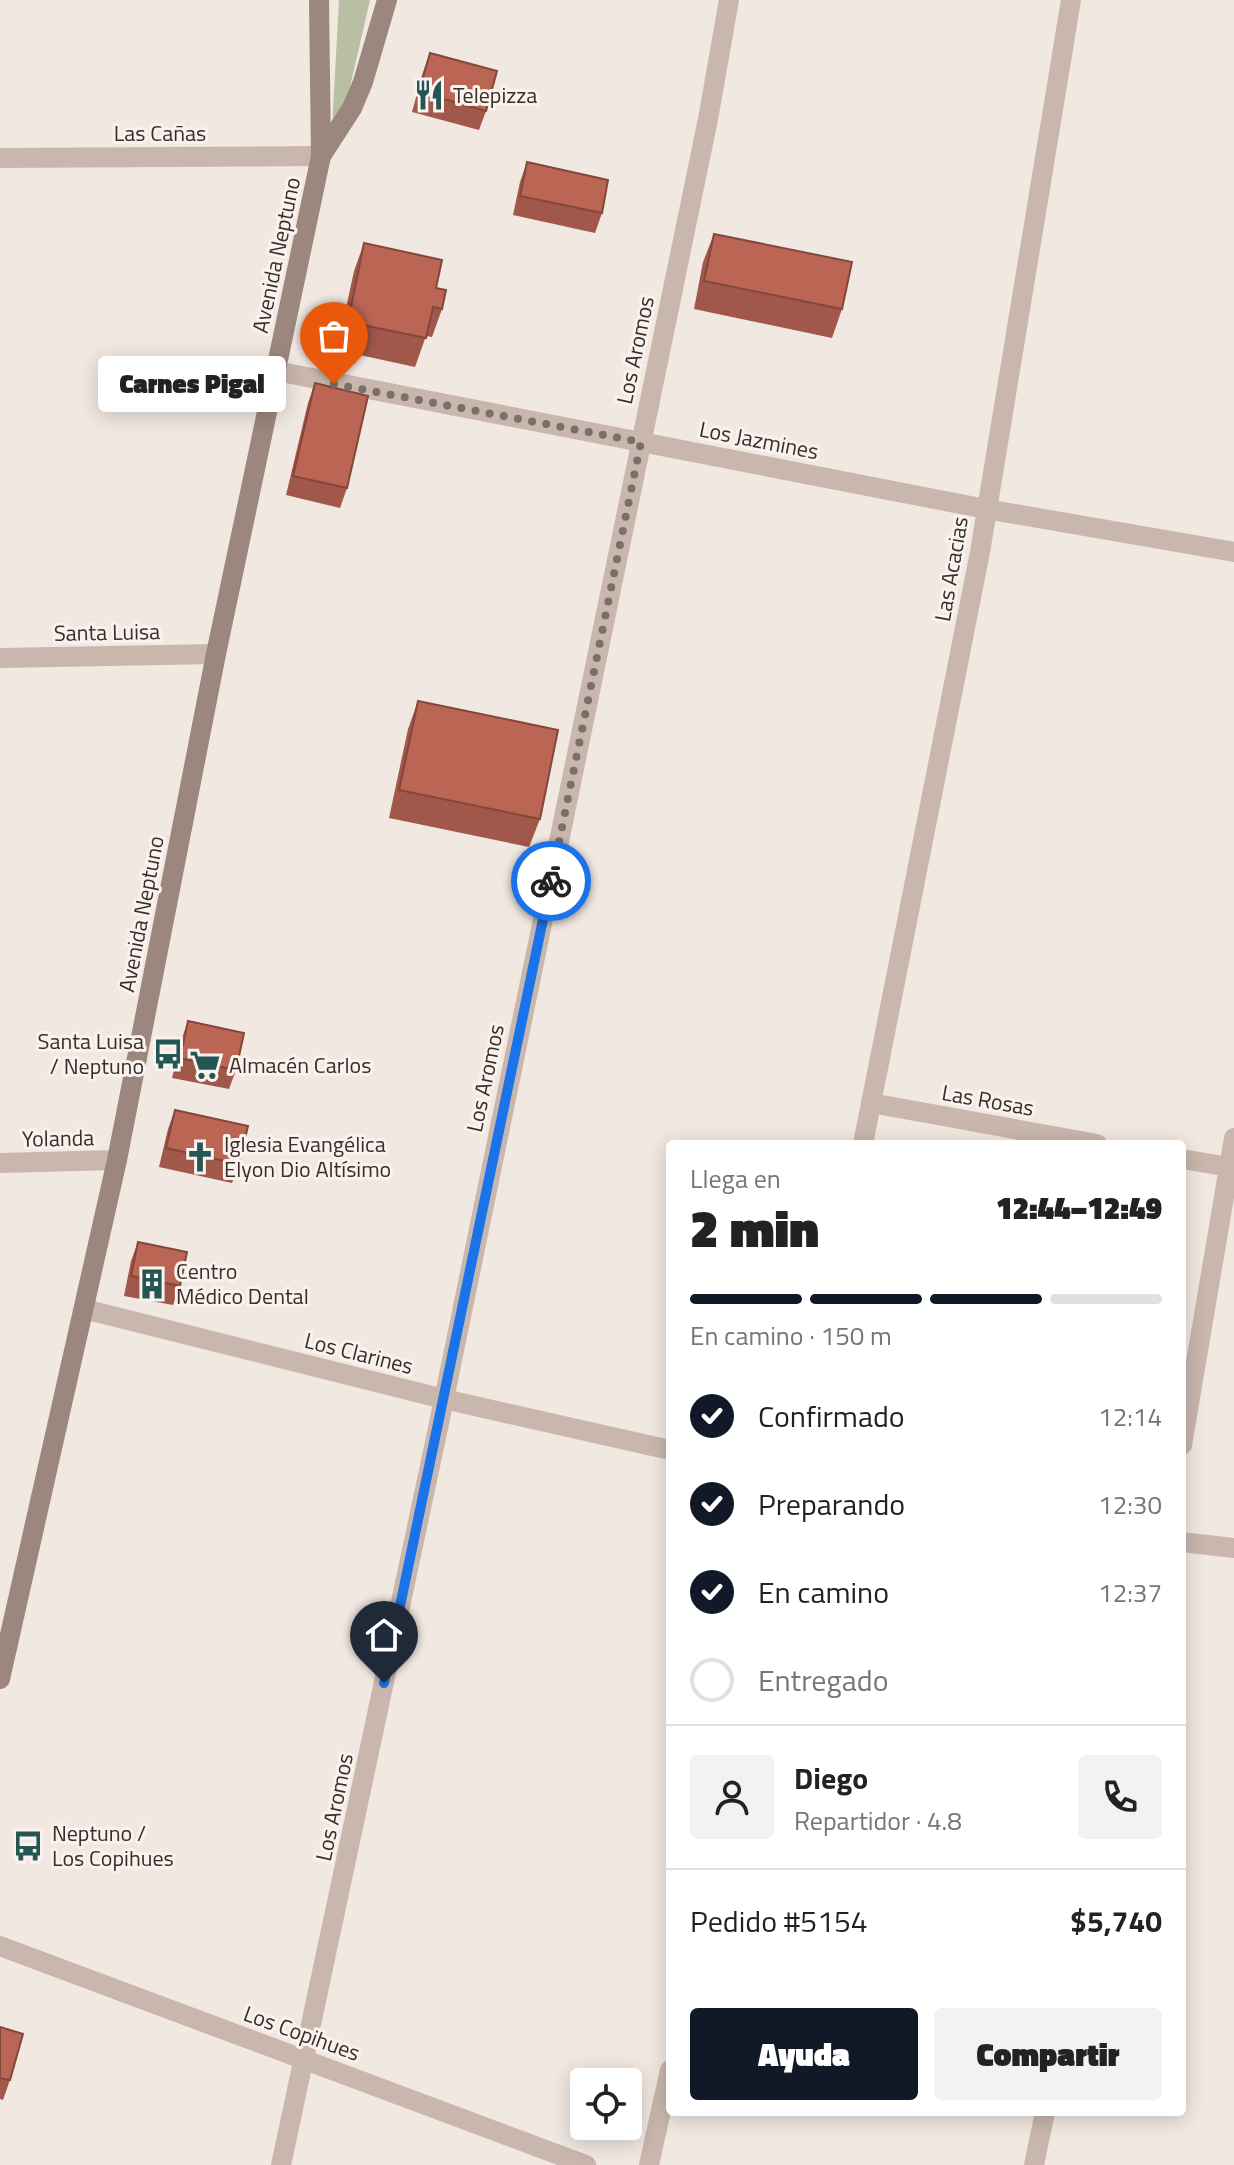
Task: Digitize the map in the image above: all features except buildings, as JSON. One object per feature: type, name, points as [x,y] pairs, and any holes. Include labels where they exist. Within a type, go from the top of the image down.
[{"type":"main road","name":"Avenida Neptuno","points":[[0,1679],[117,1160],[216,654],[321,156],[319,0]]},
{"type":"main road","name":"Avenida Neptuno","points":[[321,156],[352,108],[363,82],[387,0]]},
{"type":"street","name":"Los Aromos","points":[[281,2165],[444,1399],[708,119],[729,0]]},
{"type":"street","name":"Las Acacias","points":[[864,1140],[980,552],[1071,0]]},
{"type":"street","name":"Las Cañas","points":[[0,158],[321,156]]},
{"type":"street","name":"Los Jazmines","points":[[276,371],[986,509],[1234,552]]},
{"type":"street","name":"Santa Luisa","points":[[0,658],[216,654]]},
{"type":"street","name":"Las Rosas","points":[[871,1103],[1075,1140]]},
{"type":"street","points":[[1186,1421],[1234,1138]]},
{"type":"street","name":"Yolanda","points":[[0,1163],[117,1160]]},
{"type":"street","points":[[1186,1160],[1229,1167]]},
{"type":"street","name":"Los Clarines","points":[[84,1309],[444,1399],[666,1449]]},
{"type":"street","points":[[1186,1542],[1234,1548]]},
{"type":"street","name":"Los Copihues","points":[[0,1946],[586,2165]]},
{"type":"street","points":[[649,2165],[666,2088]]},
{"type":"street","points":[[1034,2165],[1044,2116]]},
{"type":"green space","points":[[339,0],[370,0],[340,130],[332,129]]},
{"type":"way so far","points":[[334,384],[641,442],[551,881]]},
{"type":"place","name":"Telepizza","points":[[429,95]]},
{"type":"place","name":"Carnes Pigal","points":[[334,384]]},
{"type":"place","name":"Santa Luisa / Neptuno","points":[[168,1054]]},
{"type":"place","name":"Almacén Carlos","points":[[205,1065]]},
{"type":"place","name":"Iglesia Evangélica Elyon Dio Altísimo","points":[[200,1157]]},
{"type":"place","name":"Centro Médico Dental","points":[[152,1284]]},
{"type":"place","name":"Neptuno / Los Copihues","points":[[28,1846]]},
{"type":"route","points":[[384,1683],[551,881]]}]
